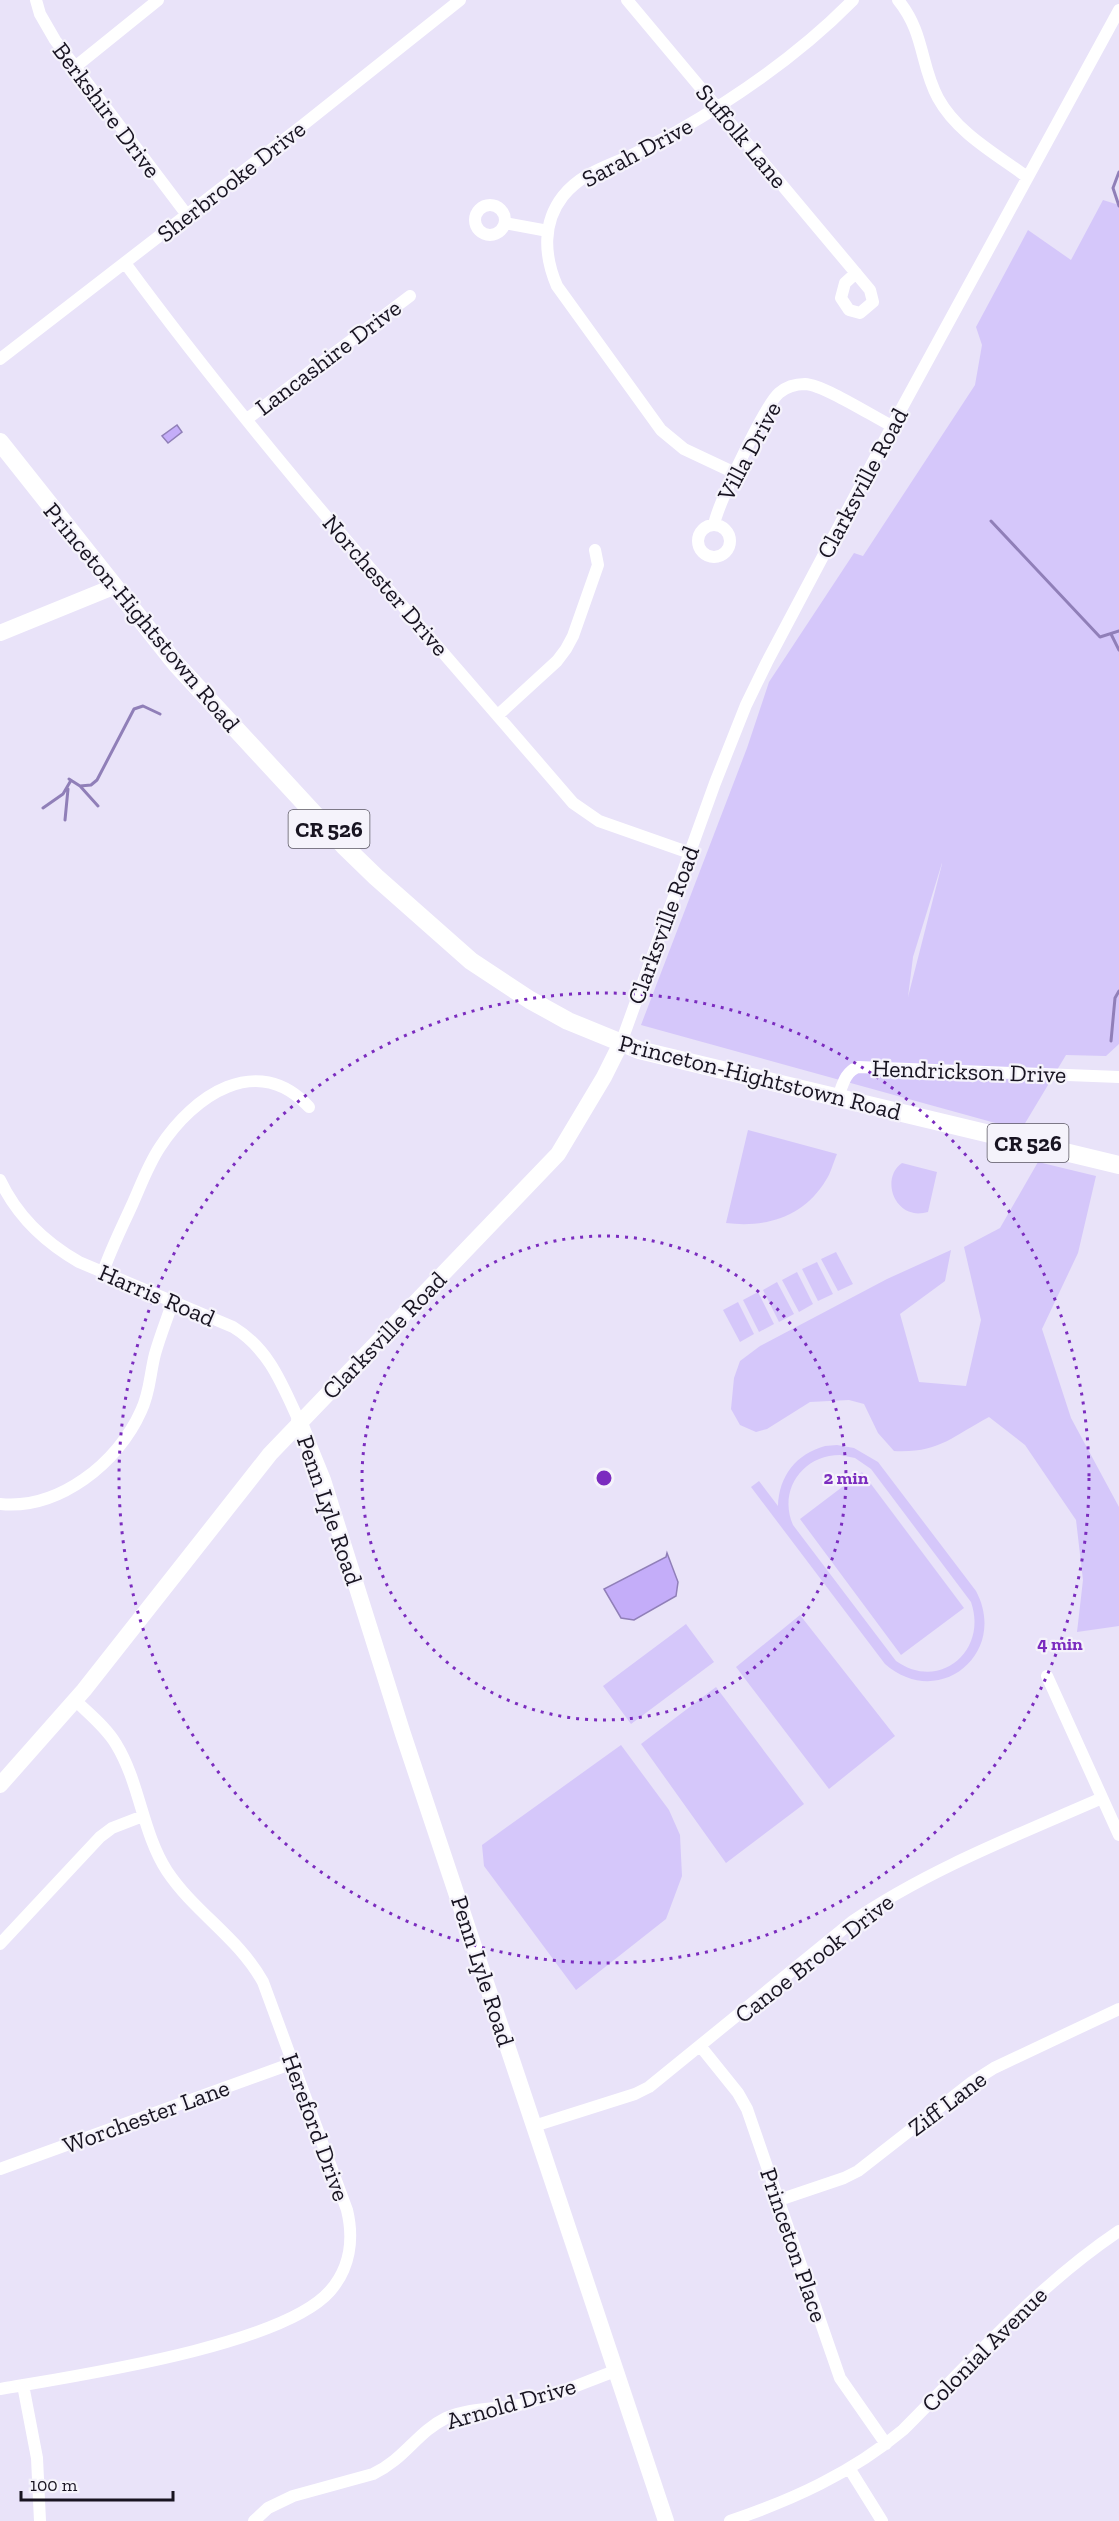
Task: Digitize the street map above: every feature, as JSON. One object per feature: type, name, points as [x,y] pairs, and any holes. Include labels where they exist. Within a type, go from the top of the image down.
[{"type":"main road","name":"Princeton-Hightstown Road","points":[[0,442],[112,587],[176,664],[344,846],[471,961],[530,1000],[568,1021],[639,1050],[1119,1165]]},
{"type":"street","name":"Berkshire Drive","points":[[36,0],[49,31],[187,215]]},
{"type":"street","points":[[75,67],[158,0]]},
{"type":"street","name":"Sherbrooke Drive","points":[[0,358],[187,215],[460,0]]},
{"type":"street","name":"Suffolk Lane","points":[[627,0],[718,108],[856,273],[870,290],[873,302],[860,312],[849,310],[841,298],[845,284],[856,273]]},
{"type":"street","name":"Sarah Drive","points":[[735,473],[684,449],[661,430],[557,286],[548,258],[548,231],[555,209],[562,197],[584,177],[644,149],[718,108],[805,46],[853,0]]},
{"type":"street","points":[[898,0],[918,33],[931,81],[945,111],[967,133],[1028,177]]},
{"type":"street","name":"Clarksville Road","points":[[0,1785],[75,1700],[237,1492],[299,1421],[541,1175],[571,1136],[621,1043],[746,705],[892,426],[1119,10]]},
{"type":"street","points":[[505,223],[548,231]]},
{"type":"street","name":"Norchester Drive","points":[[125,263],[174,329],[247,419],[573,802],[585,813],[612,826],[690,853]]},
{"type":"street","name":"Lancashire Drive","points":[[247,419],[410,296]]},
{"type":"street","name":"Villa Drive","points":[[714,525],[716,513],[735,473],[774,399],[788,387],[797,384],[816,386],[892,426]]},
{"type":"street","points":[[498,715],[557,661],[566,649],[573,636],[598,565],[595,550]]},
{"type":"street","points":[[0,633],[112,587]]},
{"type":"street","name":"Hendrickson Drive","points":[[838,1097],[845,1078],[851,1070],[858,1067],[1119,1077]]},
{"type":"street","points":[[103,1272],[151,1162],[175,1128],[205,1099],[224,1087],[238,1082],[265,1081],[292,1092],[309,1107]]},
{"type":"street","name":"Harris Road","points":[[0,1180],[16,1208],[44,1238],[79,1262],[233,1327],[257,1345],[276,1373],[299,1421]]},
{"type":"street","points":[[0,1504],[22,1504],[59,1493],[93,1473],[120,1446],[142,1410],[156,1351],[173,1301]]},
{"type":"street","name":"Penn Lyle Road","points":[[299,1421],[323,1480],[403,1734],[442,1844],[666,2521]]},
{"type":"street","points":[[1047,1676],[1119,1835]]},
{"type":"street","name":"Hereford Drive","points":[[0,2389],[208,2347],[276,2323],[307,2309],[329,2292],[345,2267],[349,2253],[350,2223],[347,2210],[263,1982],[242,1949],[180,1888],[157,1853],[123,1757],[115,1743],[75,1700]]},
{"type":"street","name":"Canoe Brook Drive","points":[[534,2126],[642,2091],[661,2080],[853,1921],[882,1901],[923,1879],[1102,1798]]},
{"type":"street","points":[[0,1944],[100,1837],[112,1828],[144,1816]]},
{"type":"street","name":"Ziff Lane","points":[[779,2200],[858,2171],[972,2082],[994,2068],[1119,2009]]},
{"type":"street","name":"Princeton Place","points":[[700,2047],[738,2093],[747,2109],[840,2378],[886,2445]]},
{"type":"street","name":"Worchester Lane","points":[[0,2169],[293,2062]]},
{"type":"street","name":"Colonial Avenue","points":[[849,2468],[886,2445],[1039,2293],[1074,2263],[1119,2231]]},
{"type":"street","name":"Arnold Drive","points":[[254,2521],[268,2508],[293,2496],[373,2474],[386,2468],[399,2459],[422,2435],[446,2418],[462,2412],[522,2404],[615,2372]]},
{"type":"street","points":[[23,2385],[37,2458],[40,2521]]},
{"type":"street","points":[[730,2521],[797,2496],[849,2468],[882,2521]]},
{"type":"shaded area","points":[[1103,200],[1119,205],[1119,1044],[1106,1056],[1066,1055],[1021,1130],[641,1025],[747,748],[769,682],[854,553],[863,556],[975,385],[982,345],[976,327],[1028,230],[1071,260]],"holes":[[[942,863],[908,997],[913,957]]]},
{"type":"shaded area","points":[[177,425],[182,432],[168,443],[162,436]]},
{"type":"shaded area","points":[[748,1130],[837,1154],[828,1177],[817,1193],[795,1211],[783,1217],[755,1224],[726,1223]]},
{"type":"shaded area","points":[[1038,1162],[1096,1176],[1078,1253],[1042,1329],[1071,1418],[1119,1507],[1119,1626],[1077,1632],[1083,1580],[1076,1520],[1025,1445],[989,1417],[934,1446],[910,1451],[894,1451],[878,1433],[864,1404],[849,1400],[810,1402],[767,1429],[756,1432],[740,1425],[731,1409],[734,1378],[740,1361],[760,1346],[887,1279],[951,1250],[945,1281],[900,1314],[919,1382],[966,1386],[981,1320],[964,1247],[1000,1228]]},
{"type":"shaded area","points":[[902,1163],[937,1172],[928,1212],[916,1213],[906,1210],[895,1199],[891,1183],[896,1169]]},
{"type":"shaded area","points":[[836,1252],[853,1284],[838,1291],[821,1259]]},
{"type":"shaded area","points":[[817,1262],[833,1294],[818,1301],[802,1269]]},
{"type":"shaded area","points":[[797,1272],[813,1304],[799,1312],[782,1280]]},
{"type":"shaded area","points":[[777,1282],[794,1314],[779,1322],[763,1290]]},
{"type":"shaded area","points":[[758,1292],[774,1324],[759,1332],[743,1300]]},
{"type":"shaded area","points":[[738,1302],[754,1334],[740,1342],[723,1310]]},
{"type":"shaded area","points":[[837,1445],[854,1448],[878,1462],[976,1591],[984,1614],[983,1635],[976,1654],[963,1668],[946,1678],[927,1681],[906,1677],[885,1664],[751,1487],[759,1481],[778,1506],[782,1485],[791,1468],[815,1450]],"holes":[[[840,1455],[855,1458],[871,1469],[971,1602],[974,1620],[973,1636],[966,1650],[956,1662],[944,1669],[929,1672],[913,1669],[896,1661],[793,1525],[789,1512],[791,1488],[804,1468],[826,1457]]]},
{"type":"shaded area","points":[[862,1472],[964,1608],[901,1655],[800,1519]]},
{"type":"shaded area","points":[[667,1553],[678,1582],[676,1596],[634,1620],[621,1618],[604,1589],[666,1557]]},
{"type":"shaded area","points":[[800,1615],[895,1736],[829,1789],[736,1667]]},
{"type":"shaded area","points":[[686,1624],[714,1662],[631,1724],[603,1686]]},
{"type":"shaded area","points":[[716,1687],[804,1804],[726,1863],[641,1744]]},
{"type":"shaded area","points":[[621,1745],[669,1810],[680,1835],[682,1876],[666,1919],[576,1990],[484,1866],[482,1845]]},
{"type":"waterway","points":[[1119,172],[1113,188],[1119,206]]},
{"type":"waterway","points":[[991,521],[1100,637],[1119,631]]},
{"type":"waterway","points":[[1111,634],[1119,650]]},
{"type":"waterway","points":[[80,786],[91,785],[97,780],[134,709],[143,706],[160,714]]},
{"type":"waterway","points":[[69,779],[80,786],[98,806]]},
{"type":"waterway","points":[[43,808],[63,794],[70,782]]},
{"type":"waterway","points":[[65,820],[68,789]]},
{"type":"waterway","points":[[1111,1041],[1115,998],[1119,991]]}]
